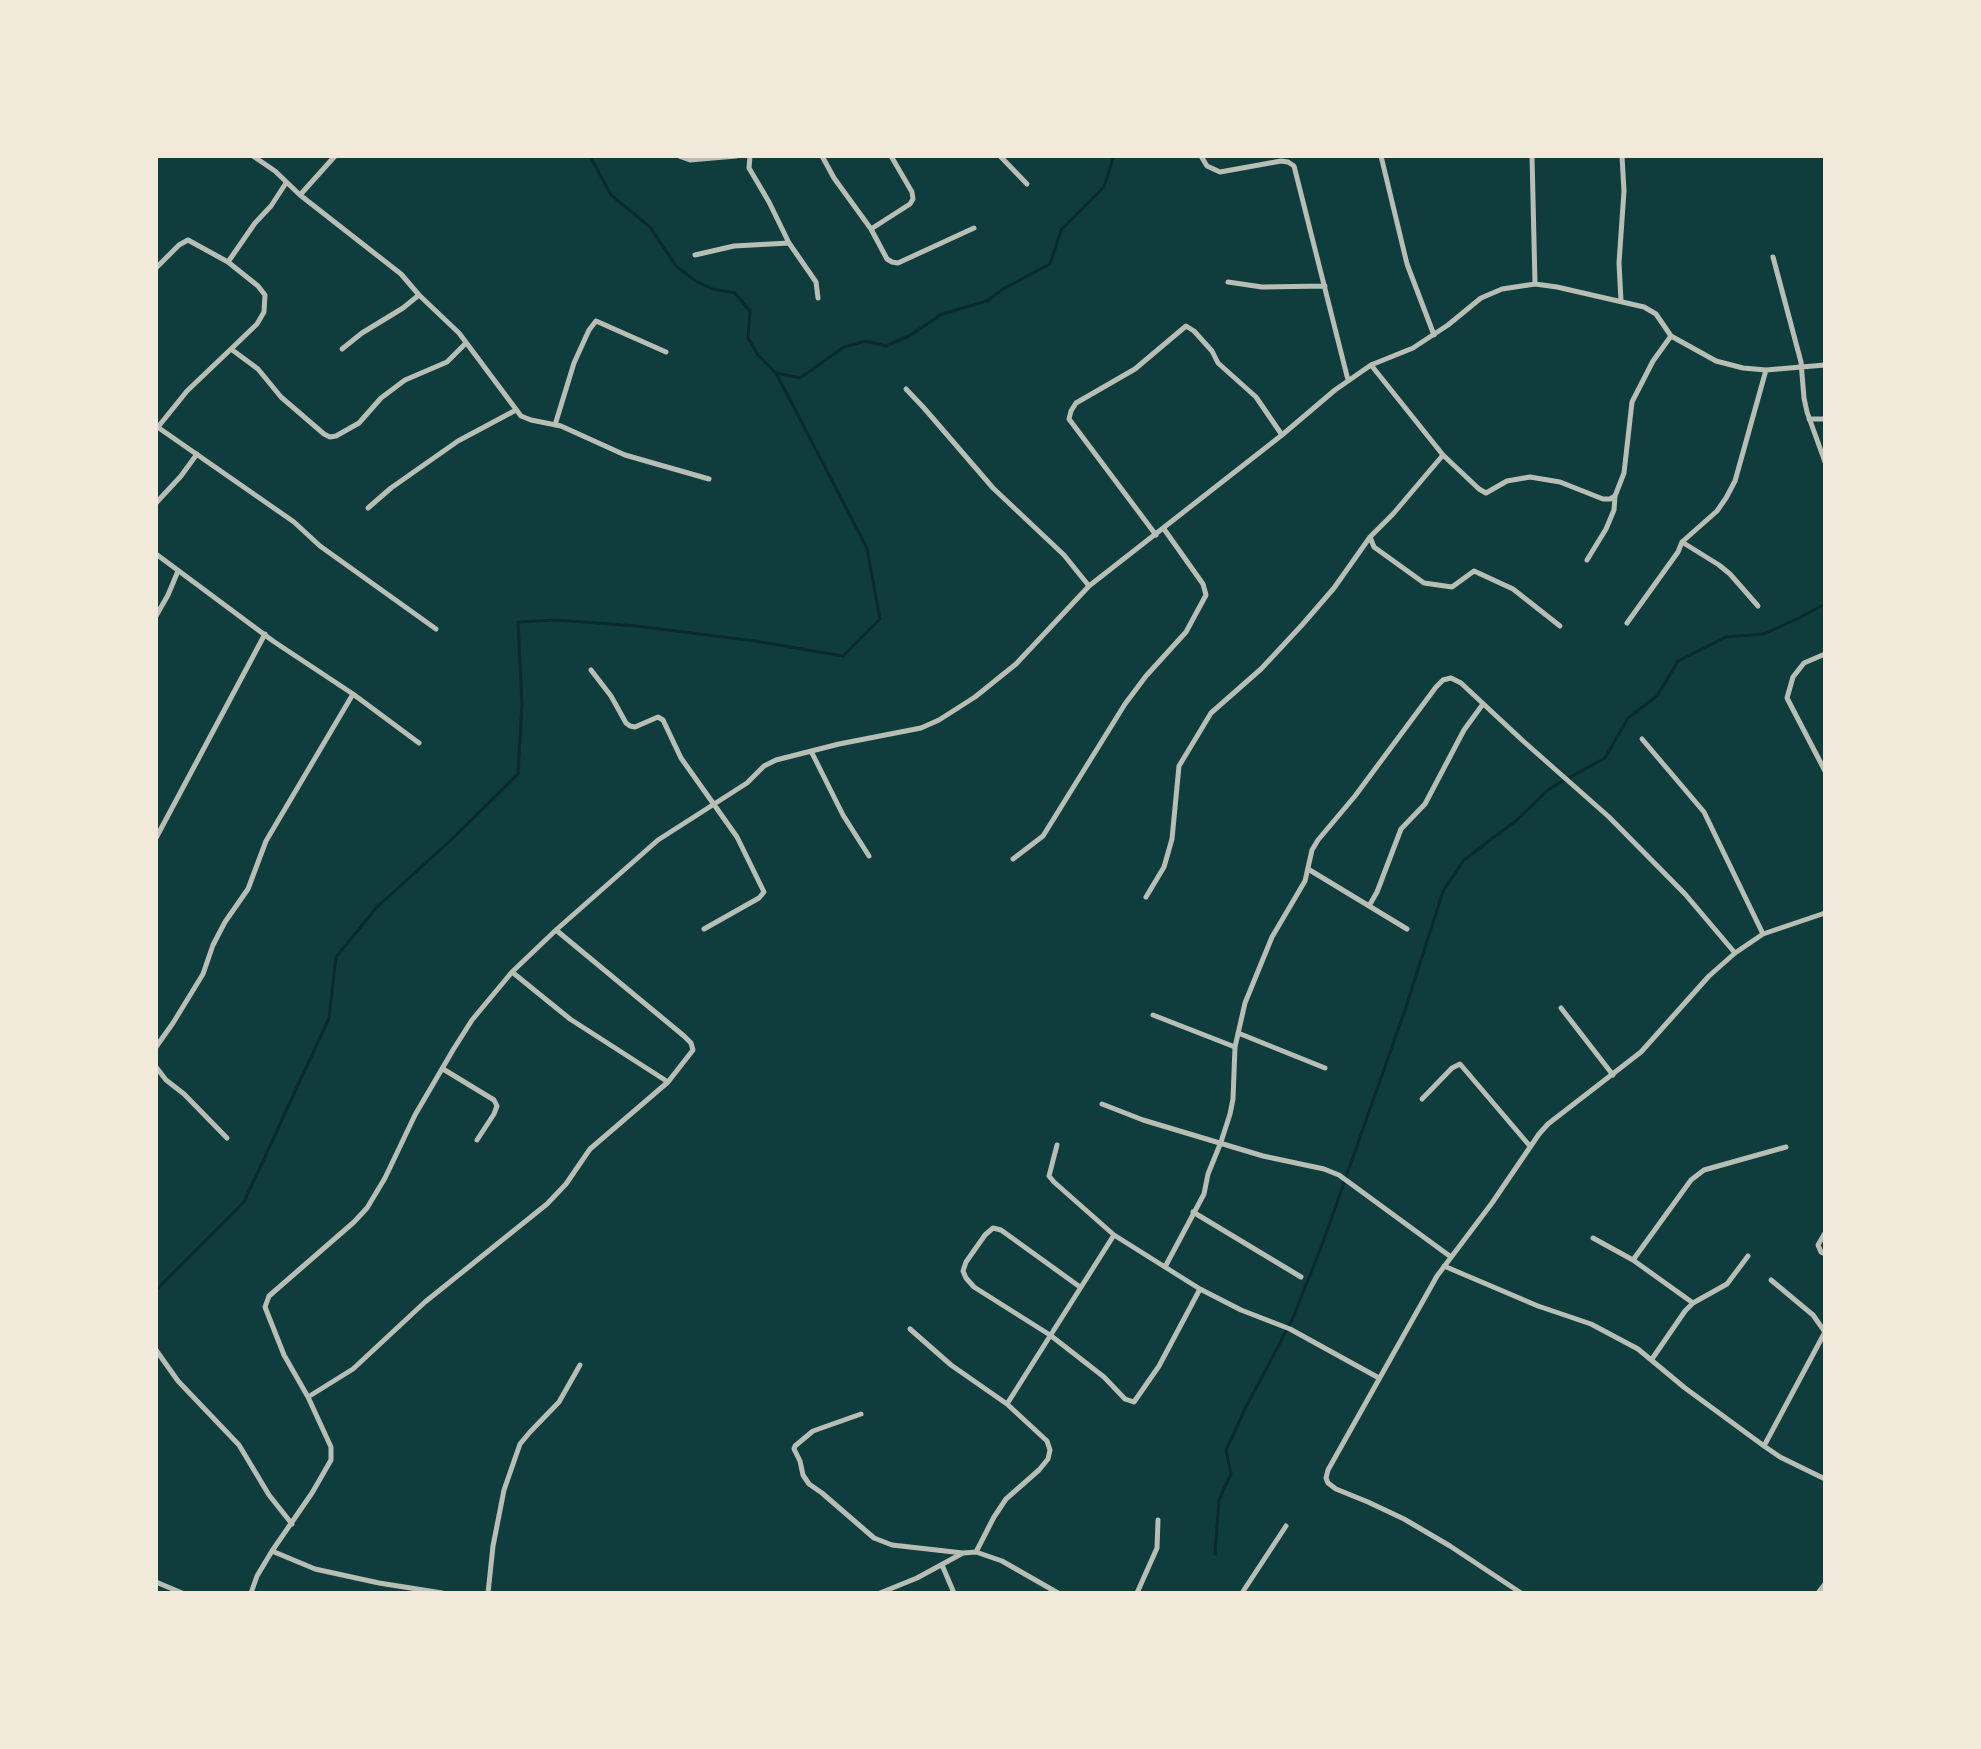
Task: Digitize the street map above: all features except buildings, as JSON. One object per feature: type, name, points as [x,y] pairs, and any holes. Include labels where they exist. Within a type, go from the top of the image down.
[{"type":"street","points":[[253,156],[275,171],[285,183],[401,274],[466,343],[521,416],[577,433],[626,455],[709,479]]},
{"type":"street","points":[[300,195],[335,156]]},
{"type":"street","points":[[679,156],[690,160],[736,156]]},
{"type":"street","points":[[750,156],[749,168],[770,202],[789,243],[816,282],[818,298]]},
{"type":"street","points":[[822,156],[834,178],[871,229],[887,259],[892,262],[898,263],[974,228]]},
{"type":"street","points":[[871,229],[910,204],[913,199],[912,192],[891,156]]},
{"type":"street","points":[[1000,156],[1027,184]]},
{"type":"street","points":[[1201,156],[1207,166],[1220,172],[1281,161],[1294,166],[1348,380]]},
{"type":"street","points":[[1381,156],[1407,264],[1434,335]]},
{"type":"street","points":[[1532,156],[1535,284]]},
{"type":"street","points":[[1621,301],[1619,263],[1624,191],[1622,156]]},
{"type":"street","points":[[228,262],[255,223],[271,206],[285,183]]},
{"type":"street","points":[[156,268],[179,245],[188,240],[228,262],[258,286],[265,296],[264,312],[257,324],[187,392],[157,427],[294,522],[320,546],[436,629]]},
{"type":"street","points":[[695,255],[734,246],[789,243]]},
{"type":"street","points":[[1773,257],[1801,366],[1804,398],[1809,419],[1825,462]]},
{"type":"street","points":[[1228,282],[1262,287],[1325,286]]},
{"type":"street","points":[[251,1593],[257,1576],[272,1551],[317,1486],[331,1460],[331,1447],[308,1397],[284,1355],[268,1316],[265,1307],[269,1296],[367,1208],[385,1178],[415,1114],[472,1020],[512,972],[658,840],[747,783],[764,766],[776,760],[877,735],[921,728],[939,720],[975,697],[1016,664],[1089,586],[1164,529],[1348,380],[1371,365],[1413,348],[1434,335],[1481,298],[1502,289],[1535,284],[1644,307],[1656,314],[1671,336],[1716,361],[1743,368],[1766,370],[1825,365]]},
{"type":"street","points":[[342,349],[419,295]]},
{"type":"street","points":[[555,425],[574,363],[589,330],[596,321],[666,352]]},
{"type":"street","points":[[1156,535],[1070,419],[1071,411],[1076,403],[1135,369],[1186,326],[1194,331],[1212,351],[1218,363],[1256,397],[1282,435]]},
{"type":"street","points":[[1587,560],[1606,530],[1614,510],[1615,496],[1624,473],[1627,457],[1632,402],[1653,362],[1671,336]]},
{"type":"street","points":[[231,349],[258,369],[281,397],[330,437],[359,423],[381,398],[405,380],[447,362],[466,343]]},
{"type":"street","points":[[1371,365],[1443,455],[1486,493],[1507,481],[1530,477],[1560,482],[1603,499],[1615,496]]},
{"type":"street","points":[[1627,623],[1678,552],[1682,542],[1717,511],[1726,498],[1735,481],[1766,370]]},
{"type":"street","points":[[906,389],[993,488],[1064,555],[1089,586]]},
{"type":"street","points":[[368,508],[390,488],[458,441],[516,410]]},
{"type":"street","points":[[1809,419],[1825,419]]},
{"type":"street","points":[[156,503],[181,476],[197,454]]},
{"type":"street","points":[[1146,897],[1164,867],[1172,839],[1179,766],[1211,713],[1261,669],[1302,625],[1334,588],[1370,537],[1393,514],[1443,455]]},
{"type":"street","points":[[1013,859],[1043,836],[1125,704],[1146,676],[1186,632],[1203,602],[1206,595],[1203,585],[1164,529]]},
{"type":"street","points":[[1370,537],[1374,547],[1424,583],[1452,588],[1474,571],[1513,589],[1560,626]]},
{"type":"street","points":[[1682,542],[1724,569],[1758,606]]},
{"type":"street","points":[[156,554],[273,641],[353,694],[419,743]]},
{"type":"street","points":[[156,616],[178,571]]},
{"type":"street","points":[[156,838],[265,634]]},
{"type":"street","points":[[1825,654],[1804,663],[1793,677],[1787,698],[1825,771]]},
{"type":"street","points":[[591,670],[630,726],[635,727],[658,717],[663,720],[681,758],[737,837],[764,892],[759,898],[704,928]]},
{"type":"street","points":[[1164,1267],[1204,1194],[1208,1174],[1221,1142],[1233,1099],[1235,1047],[1245,1003],[1272,937],[1301,890],[1312,850],[1443,680],[1451,678],[1461,683],[1609,817],[1684,894],[1735,952]]},
{"type":"street","points":[[156,1047],[203,974],[213,945],[230,912],[249,889],[266,841],[353,694]]},
{"type":"street","points":[[1369,906],[1377,892],[1401,829],[1430,796],[1459,740],[1483,704]]},
{"type":"street","points":[[1642,739],[1704,812],[1763,934]]},
{"type":"street","points":[[811,751],[826,784],[869,856]]},
{"type":"street","points":[[1308,869],[1407,928]]},
{"type":"street","points":[[1521,1593],[1404,1519],[1336,1489],[1328,1483],[1326,1478],[1328,1470],[1444,1266],[1492,1203],[1529,1145],[1548,1124],[1641,1053],[1703,983],[1735,952],[1763,934],[1825,913]]},
{"type":"street","points":[[308,1397],[353,1369],[425,1302],[547,1204],[566,1184],[590,1149],[668,1082],[693,1050],[691,1043],[556,930]]},
{"type":"street","points":[[512,972],[570,1019],[668,1082]]},
{"type":"street","points":[[1561,1008],[1613,1075]]},
{"type":"street","points":[[1153,1015],[1235,1047]]},
{"type":"street","points":[[1238,1033],[1326,1068]]},
{"type":"street","points":[[1422,1098],[1452,1068],[1460,1064],[1529,1145]]},
{"type":"street","points":[[156,1067],[166,1080],[184,1094],[227,1138]]},
{"type":"street","points":[[443,1069],[494,1100],[497,1106],[477,1140]]},
{"type":"street","points":[[1102,1104],[1143,1120],[1263,1156],[1324,1169],[1339,1175],[1451,1257]]},
{"type":"street","points":[[1057,1145],[1049,1176],[1114,1235],[1200,1289],[1241,1310],[1290,1329],[1379,1378]]},
{"type":"street","points":[[1633,1260],[1691,1180],[1704,1170],[1786,1147]]},
{"type":"street","points":[[1193,1212],[1301,1278]]},
{"type":"street","points":[[1080,1287],[1001,1230],[993,1228],[985,1235],[966,1262],[963,1271],[974,1287],[1050,1335],[1104,1377],[1125,1398],[1134,1402],[1159,1366],[1200,1289]]},
{"type":"street","points":[[1825,1233],[1818,1245],[1821,1252],[1825,1254]]},
{"type":"street","points":[[1007,1404],[1114,1235]]},
{"type":"street","points":[[1593,1238],[1633,1260],[1693,1303]]},
{"type":"street","points":[[1652,1359],[1693,1303],[1727,1284],[1748,1256]]},
{"type":"street","points":[[1444,1266],[1538,1306],[1592,1324],[1638,1349],[1685,1388],[1764,1446],[1825,1479]]},
{"type":"street","points":[[1764,1446],[1823,1341],[1825,1332],[1813,1315],[1771,1280]]},
{"type":"street","points":[[910,1329],[951,1365],[1007,1404],[1047,1441],[1050,1450],[1048,1459],[1039,1470],[1006,1499],[976,1552]]},
{"type":"street","points":[[156,1350],[178,1381],[239,1445],[269,1495],[292,1524]]},
{"type":"street","points":[[488,1593],[493,1546],[504,1490],[520,1444],[559,1402],[580,1365]]},
{"type":"street","points":[[861,1414],[813,1431],[795,1446],[803,1475],[809,1484],[874,1538],[892,1545],[963,1553],[976,1552],[1002,1560],[1058,1593]]},
{"type":"street","points":[[1137,1593],[1157,1548],[1158,1520]]},
{"type":"street","points":[[1242,1593],[1286,1526]]},
{"type":"street","points":[[272,1551],[315,1569],[438,1593]]},
{"type":"street","points":[[880,1593],[917,1578],[963,1553]]},
{"type":"street","points":[[942,1565],[954,1593]]},
{"type":"street","points":[[156,1582],[182,1593]]},
{"type":"street","points":[[1818,1593],[1825,1584]]},
{"type":"waterway","points":[[590,156],[611,195],[650,227],[676,266],[694,280],[712,289],[735,293],[750,311],[748,338],[758,355],[776,373],[800,378],[844,347],[865,341],[886,346],[909,336],[942,314],[987,301],[1003,289],[1050,264],[1061,230],[1104,187],[1114,156]]},
{"type":"waterway","points":[[156,1290],[244,1202],[329,1018],[336,957],[377,907],[451,840],[518,774],[522,704],[518,622],[556,620],[636,626],[755,641],[843,656],[880,619],[867,548],[776,373]]},
{"type":"waterway","points":[[1215,1554],[1219,1500],[1231,1474],[1226,1450],[1292,1320],[1322,1245],[1406,1007],[1443,891],[1464,860],[1518,819],[1549,789],[1605,758],[1628,718],[1657,696],[1678,661],[1726,637],[1764,634],[1825,604]]}]
